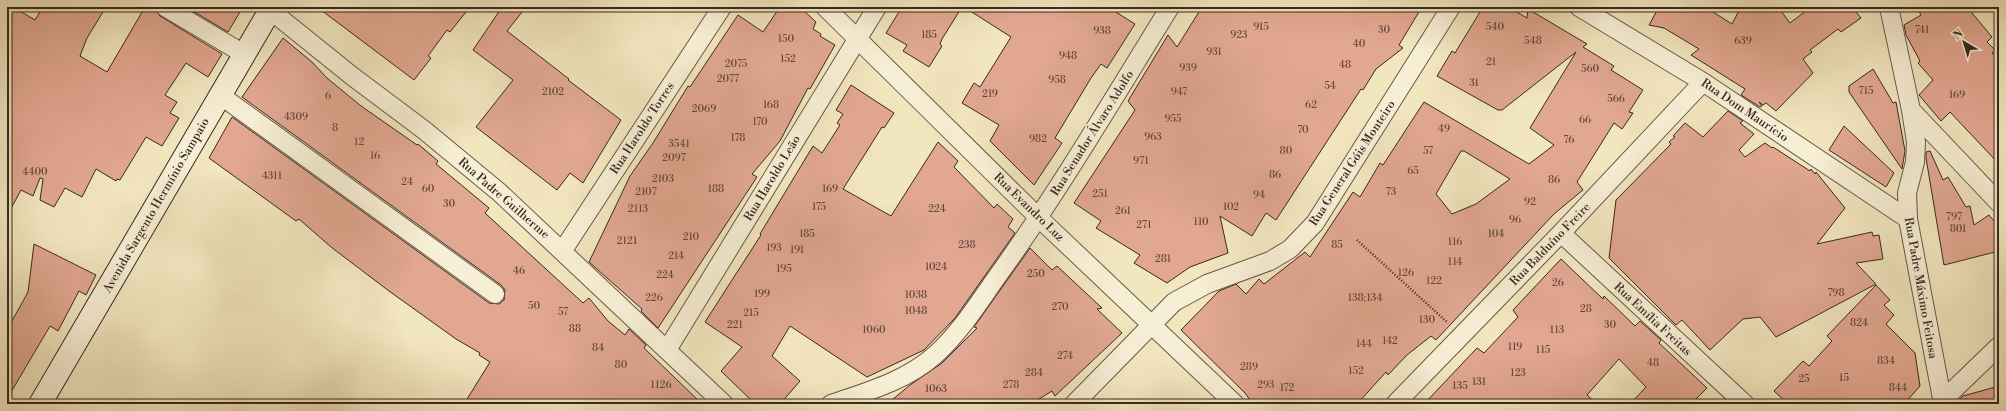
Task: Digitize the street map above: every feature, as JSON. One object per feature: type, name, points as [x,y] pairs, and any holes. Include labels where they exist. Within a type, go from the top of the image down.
[{"type":"main road","name":"Avenida Sargento Hermínio Sampaio","points":[[40,404],[271,9]]},
{"type":"street","points":[[165,7],[244,54]]},
{"type":"street","name":"Rua Haroldo Torres","points":[[562,250],[722,7]]},
{"type":"street","name":"Rua Evandro Luz","points":[[825,7],[1039,218],[1235,404]]},
{"type":"street","name":"Rua Haroldo Leão","points":[[667,350],[876,7]]},
{"type":"street","name":"Rua Senador Álvaro Adolfo","points":[[831,404],[871,390],[913,371],[935,356],[962,325],[1039,218],[1170,7]]},
{"type":"street","name":"Rua General Góis Monteiro","points":[[1074,404],[1174,302],[1207,284],[1270,261],[1290,249],[1315,223],[1451,7]]},
{"type":"street","name":"Rua Dom Maurício","points":[[1579,7],[1703,82],[1908,219]]},
{"type":"street","name":"Rua Padre Máximo Feitosa","points":[[1889,7],[1911,110],[1916,142],[1915,162],[1908,193],[1908,219],[1942,403]]},
{"type":"street","name":"Rua Padre Guilherme","points":[[271,9],[352,76],[424,130],[499,192],[724,404]]},
{"type":"street","name":"Rua Balduíno Freire","points":[[1395,404],[1561,233],[1703,82]]},
{"type":"street","points":[[220,95],[495,294]]},
{"type":"street","points":[[1911,110],[1999,203]]},
{"type":"street","name":"Rua Emília Freitas","points":[[1561,233],[1735,401]]},
{"type":"street","points":[[1942,403],[1999,346]]},
{"type":"path","points":[[1357,240],[1462,335]]},
{"type":"building","points":[[13,7],[35,20],[43,7],[106,7],[87,38],[80,56],[107,72],[145,7],[155,7],[160,16],[222,54],[208,77],[186,63],[165,95],[177,102],[170,113],[179,118],[162,146],[146,137],[120,180],[117,179],[116,181],[96,169],[82,197],[65,188],[54,207],[40,200],[43,179],[40,178],[33,196],[21,190],[7,216],[7,18]]},
{"type":"building","points":[[186,7],[243,7],[228,32]]},
{"type":"building","points":[[317,7],[470,7],[450,32],[447,30],[428,56],[431,58],[414,80]]},
{"type":"building","points":[[502,7],[526,7],[507,31],[621,120],[583,183],[570,173],[557,190],[476,127],[513,80],[473,50]]},
{"type":"building","points":[[780,7],[800,7],[816,22],[813,29],[821,34],[820,36],[835,45],[810,89],[808,88],[780,141],[752,174],[757,177],[658,328],[641,311],[642,309],[589,262],[630,176],[653,143],[688,86],[690,87],[738,15],[763,32]]},
{"type":"building","points":[[902,7],[962,7],[942,39],[940,44],[942,46],[929,67],[903,51],[907,45],[886,33]]},
{"type":"building","points":[[964,7],[1108,7],[1135,24],[1107,68],[1101,64],[1091,78],[1055,138],[1062,143],[1034,185],[990,141],[999,125],[962,103],[974,83],[980,87],[1011,37]]},
{"type":"building","points":[[1202,7],[1422,7],[1399,45],[1403,48],[1376,69],[1363,90],[1361,89],[1276,220],[1266,213],[1252,236],[1220,216],[1228,253],[1190,267],[1167,283],[1134,263],[1140,255],[1096,228],[1101,221],[1074,203],[1135,110],[1128,101],[1168,35],[1177,47]]},
{"type":"building","points":[[1483,7],[1508,7],[1527,18],[1528,9],[1587,44],[1583,47],[1614,66],[1611,70],[1643,90],[1629,112],[1633,113],[1622,129],[1614,123],[1577,182],[1583,190],[1554,214],[1436,340],[1431,336],[1407,355],[1388,375],[1386,372],[1357,404],[1253,404],[1245,393],[1181,330],[1219,291],[1236,284],[1246,294],[1259,279],[1264,284],[1305,252],[1310,257],[1353,192],[1360,197],[1380,163],[1383,165],[1424,102],[1529,164],[1554,145],[1530,128],[1576,52],[1502,110],[1498,110],[1437,76],[1452,51],[1455,53]],"holes":[[[1461,151],[1464,151],[1510,179],[1476,204],[1452,214],[1436,194]]]},
{"type":"building","points":[[1659,7],[1681,12],[1684,7],[1705,7],[1732,24],[1741,7],[1778,7],[1790,23],[1811,7],[1852,7],[1861,18],[1841,32],[1838,29],[1810,50],[1812,52],[1803,59],[1813,73],[1776,111],[1766,103],[1763,105],[1759,102],[1762,106],[1760,107],[1741,95],[1745,89],[1691,55],[1699,49],[1664,28],[1649,25]]},
{"type":"building","points":[[1917,7],[1967,7],[1992,37],[1987,42],[1995,50],[1992,53],[1999,60],[1999,164],[1950,112],[1941,121],[1919,95],[1933,80],[1918,63],[1920,61],[1906,35],[1904,25],[1921,15]]},
{"type":"building","points":[[283,38],[312,62],[327,78],[361,106],[417,145],[418,144],[438,161],[436,164],[489,208],[485,213],[583,303],[589,298],[608,321],[625,335],[629,329],[646,345],[644,348],[702,404],[464,404],[490,362],[479,355],[480,353],[456,339],[389,291],[331,247],[299,219],[296,221],[209,158],[232,117],[489,303],[499,304],[504,300],[505,290],[501,285],[242,97]]},
{"type":"building","points":[[1873,69],[1893,103],[1896,102],[1905,151],[1902,169],[1849,92],[1849,86]]},
{"type":"building","points":[[851,85],[894,113],[884,128],[882,127],[843,189],[891,216],[938,142],[958,161],[954,167],[994,208],[997,204],[1013,219],[1008,227],[1015,233],[955,318],[924,350],[867,377],[790,326],[772,356],[800,381],[780,404],[755,404],[721,371],[742,347],[705,322],[761,235],[760,234],[813,146],[822,153],[840,125],[837,123],[843,114],[836,110]]},
{"type":"building","points":[[1728,111],[1743,121],[1740,123],[1754,134],[1739,150],[1745,157],[1765,143],[1772,148],[1773,147],[1810,171],[1811,169],[1815,174],[1816,172],[1845,208],[1817,244],[1872,232],[1873,236],[1879,235],[1883,259],[1856,263],[1876,284],[1776,337],[1760,317],[1743,319],[1710,350],[1682,320],[1676,325],[1609,258],[1616,200],[1671,144],[1669,142],[1675,137],[1673,136],[1685,123],[1703,137]]},
{"type":"building","points":[[1844,126],[1894,173],[1886,187],[1829,150]]},
{"type":"building","points":[[1930,151],[1943,180],[1948,177],[1966,207],[1970,206],[1974,225],[1989,215],[1999,227],[1999,251],[1944,265],[1926,158],[1926,152]]},
{"type":"building","points":[[34,244],[96,275],[86,295],[79,291],[58,331],[50,326],[7,399],[7,330],[28,292]]},
{"type":"building","points":[[1030,248],[1052,270],[1057,266],[1102,308],[1097,309],[1122,333],[1055,396],[1052,391],[1031,404],[887,404],[910,385],[942,363],[977,328],[974,327]]},
{"type":"building","points":[[1561,259],[1603,299],[1604,296],[1635,326],[1640,321],[1661,340],[1659,343],[1707,388],[1691,404],[1630,404],[1646,387],[1619,359],[1587,395],[1597,404],[1424,404],[1477,348],[1484,353],[1518,317],[1513,310]]},
{"type":"building","points":[[1876,285],[1890,300],[1884,305],[1894,315],[1886,324],[1915,353],[1920,386],[1904,404],[1788,404],[1774,391],[1803,361],[1809,366],[1832,341],[1827,336]]},
{"type":"building","points":[[1999,386],[1999,404],[1954,404],[1963,396]]}]
